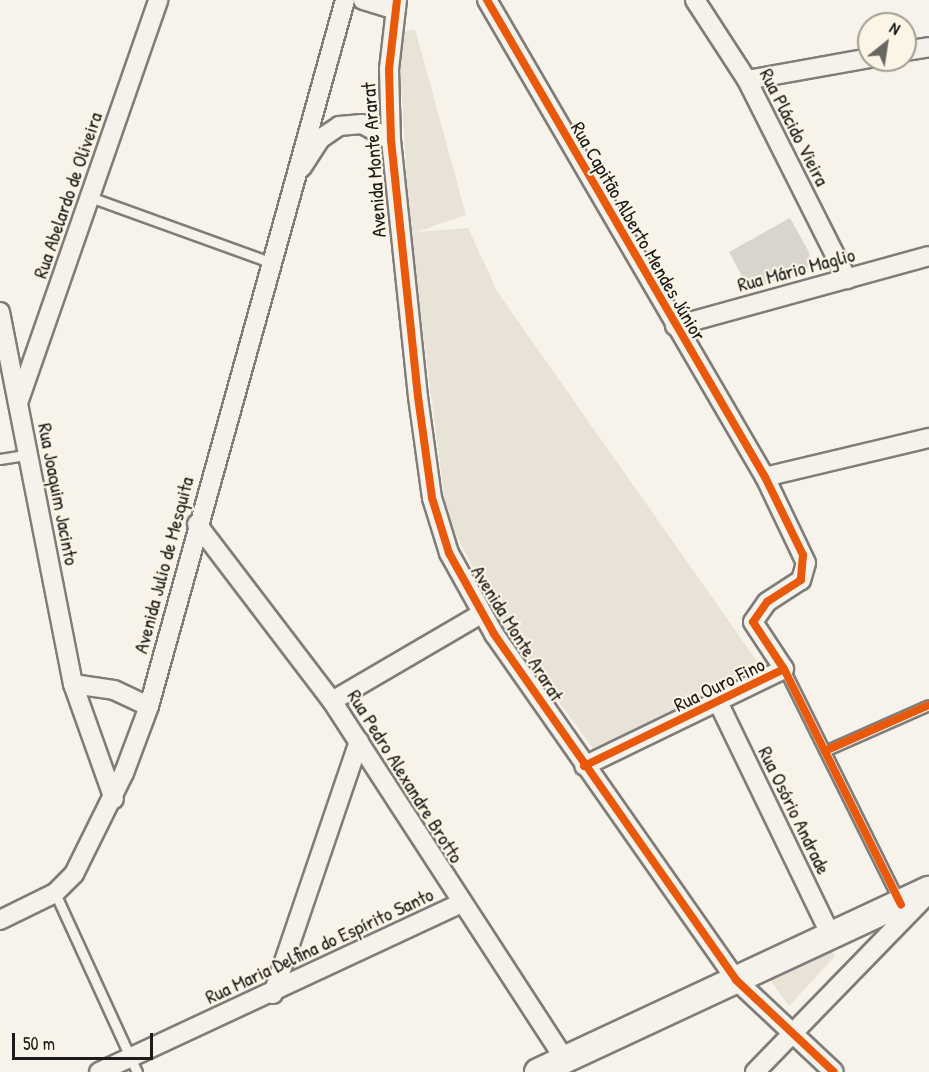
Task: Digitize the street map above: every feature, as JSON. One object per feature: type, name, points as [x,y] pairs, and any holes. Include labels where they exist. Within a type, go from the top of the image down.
[{"type":"street","name":"Rua Abelardo de Oliveira","points":[[17,405],[158,0]]},
{"type":"street","name":"Avenida Julio de Mesquita","points":[[0,920],[55,893],[84,861],[114,799],[149,706],[197,524],[298,174],[304,134],[345,0]]},
{"type":"street","points":[[363,0],[396,5]]},
{"type":"street","name":"Rua Capitão Alberto Mendes Júnior","points":[[487,0],[765,477]]},
{"type":"street","name":"Rua Plácido Vieira","points":[[695,0],[747,80],[847,279]]},
{"type":"street","name":"Avenida Monte Ararat","points":[[396,5],[389,69],[391,140],[432,498],[449,553],[481,614],[584,766],[736,981],[834,1072]]},
{"type":"street","points":[[747,80],[857,60]]},
{"type":"street","name":"Avenida Julio de Mesquita","points":[[298,174],[320,139],[339,126],[362,124],[391,140]]},
{"type":"street","name":"Rua Mário Maglio","points":[[675,326],[929,256]]},
{"type":"street","name":"Rua Joaquim Jacinto","points":[[0,312],[17,405],[30,454],[73,684],[114,799]]},
{"type":"street","points":[[765,477],[929,438]]},
{"type":"street","name":"Rua Ouro Fino","points":[[584,766],[719,704],[784,669],[753,622],[767,602],[801,580],[806,563],[765,477]]},
{"type":"street","name":"Rua Pedro Alexandre Brotto","points":[[197,524],[332,700],[460,904],[565,1060]]},
{"type":"street","points":[[332,700],[481,614]]},
{"type":"street","points":[[73,684],[114,690],[149,706]]},
{"type":"street","name":"Rua Osório Andrade","points":[[719,704],[831,936]]},
{"type":"street","points":[[273,994],[358,741]]},
{"type":"street","points":[[538,1072],[929,891]]},
{"type":"street","points":[[755,1072],[794,1036],[929,891]]},
{"type":"street","name":"Rua Maria Delfina do Espírito Santo","points":[[99,1072],[133,1065],[273,994],[460,904]]},
{"type":"lane","points":[[90,197],[272,263]]},
{"type":"lane","points":[[0,459],[30,454]]},
{"type":"lane","points":[[784,669],[827,750],[902,905]]},
{"type":"lane","points":[[827,750],[929,705]]},
{"type":"lane","points":[[55,893],[133,1065]]},
{"type":"shaded area","points":[[415,29],[466,215],[416,232],[468,228],[498,293],[761,667],[597,754],[502,624],[447,517],[410,233],[398,34]]},
{"type":"shaded area","points":[[831,950],[835,956],[789,1006],[770,980]]},
{"type":"building","points":[[790,218],[809,252],[810,264],[806,270],[749,289],[729,252]]},
{"type":"cycle path","points":[[397,0],[389,69],[391,140],[418,397],[432,498],[449,553],[494,634],[736,980],[834,1072]]},
{"type":"cycle path","points":[[487,0],[765,477],[803,555],[801,580],[767,602],[753,622],[784,669],[901,905]]},
{"type":"cycle path","points":[[584,766],[784,669]]},
{"type":"cycle path","points":[[827,750],[929,705]]}]
